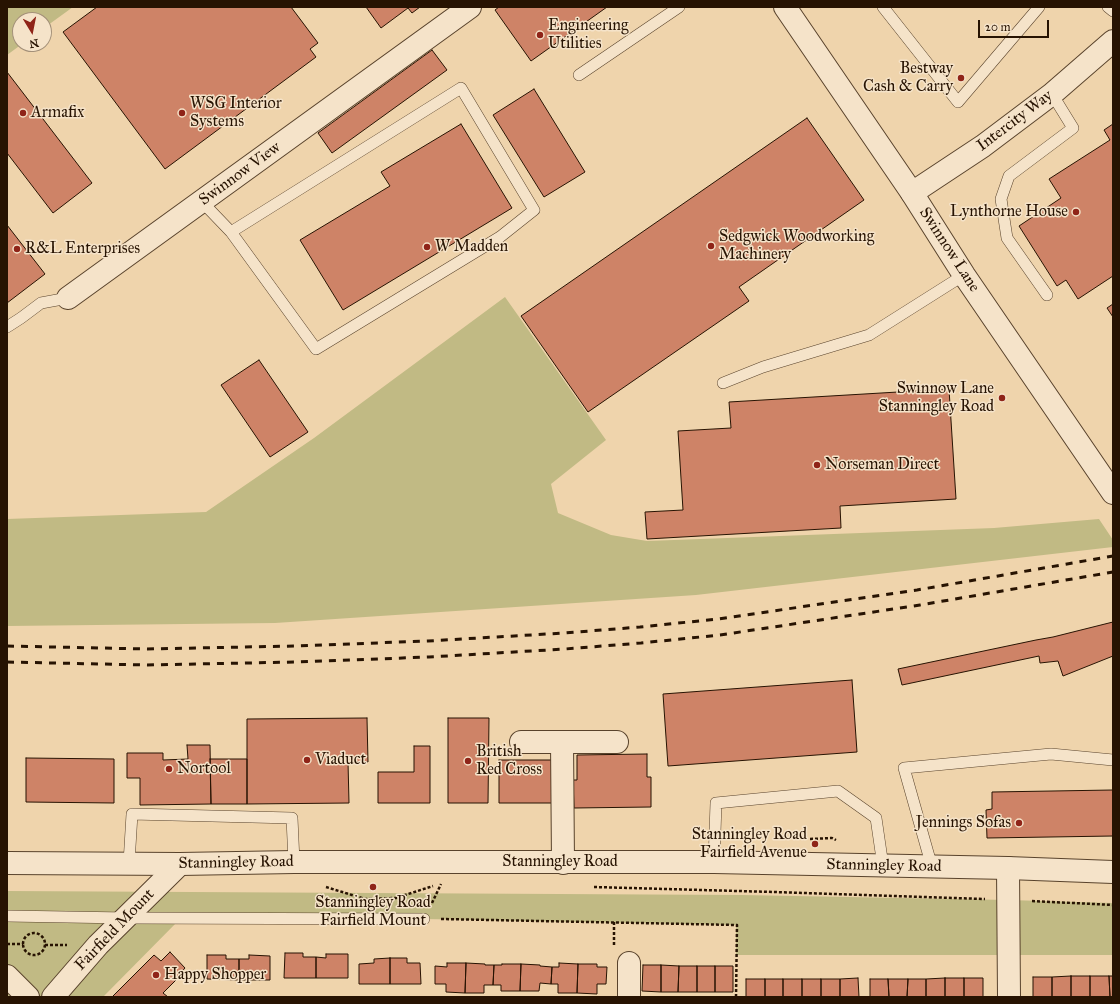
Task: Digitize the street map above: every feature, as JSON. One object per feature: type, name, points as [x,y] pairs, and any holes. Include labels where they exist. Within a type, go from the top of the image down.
[{"type":"street","name":"Swinnow View","points":[[68,298],[470,7]]},
{"type":"street","name":"Swinnow Lane","points":[[785,7],[912,193],[964,275],[1113,493]]},
{"type":"street","name":"Intercity Way","points":[[912,193],[983,146],[1052,94],[1113,41]]},
{"type":"street","points":[[521,742],[617,742]]},
{"type":"street","points":[[562,742],[563,862]]},
{"type":"street","name":"Stanningley Road","points":[[7,863],[180,864],[294,862],[714,862],[932,866],[1113,872]]},
{"type":"street","name":"Fairfield Mount","points":[[53,997],[98,945],[180,864]]},
{"type":"street","points":[[1008,868],[1009,997]]},
{"type":"street","points":[[629,963],[629,997]]},
{"type":"street","points":[[7,976],[28,997]]},
{"type":"lane","points":[[579,75],[679,7]]},
{"type":"lane","points":[[883,7],[958,102],[1039,7]]},
{"type":"lane","points":[[1108,7],[1113,10]]},
{"type":"lane","points":[[203,200],[207,207],[231,232],[316,349],[500,237],[534,210],[461,88],[231,232]]},
{"type":"lane","points":[[1047,294],[1007,238],[1001,199],[1009,176],[1073,128],[1052,94]]},
{"type":"lane","points":[[723,383],[762,367],[869,335],[964,275]]},
{"type":"lane","points":[[7,327],[40,303],[68,298]]},
{"type":"lane","points":[[932,866],[904,768],[1051,754],[1113,760]]},
{"type":"lane","points":[[714,862],[716,802],[838,791],[876,818],[883,866]]},
{"type":"lane","points":[[128,863],[132,814],[292,818],[294,862]]},
{"type":"lane","points":[[7,916],[424,919]]},
{"type":"path","points":[[320,885],[364,899],[380,899],[396,898],[442,883],[424,919],[737,925],[736,997]]},
{"type":"path","points":[[592,887],[1008,900],[1113,905]]},
{"type":"path","points":[[38,934],[43,938],[45,945],[42,952],[32,955],[26,951],[23,944],[25,938],[38,934]]},
{"type":"path","points":[[7,944],[23,944]]},
{"type":"shaded area","points":[[7,7],[73,7],[52,22],[52,12],[12,12],[12,51],[7,55]]},
{"type":"shaded area","points":[[505,297],[606,440],[551,484],[558,513],[611,535],[647,541],[994,528],[1099,519],[1113,540],[1113,547],[696,595],[275,623],[7,626],[7,519],[206,512],[314,438]]},
{"type":"shaded area","points":[[7,891],[741,895],[1113,903],[1113,955],[736,955],[736,925],[424,919],[181,918],[103,997],[7,997]]},
{"type":"building","name":"WSG Interior Systems","points":[[97,7],[291,7],[318,43],[310,49],[316,57],[165,169],[63,32]]},
{"type":"building","points":[[366,7],[420,7],[412,13],[408,8],[381,28]]},
{"type":"building","name":"Engineering Utilities","points":[[499,7],[607,7],[531,61],[495,10]]},
{"type":"building","points":[[432,50],[447,70],[332,153],[318,133]]},
{"type":"building","name":"Armafix","points":[[7,72],[92,183],[53,213],[7,153]]},
{"type":"building","points":[[534,89],[585,172],[544,197],[493,115]]},
{"type":"building","name":"Sedgwick Woodworking Machinery","points":[[807,118],[864,200],[739,287],[749,301],[588,412],[521,316]]},
{"type":"building","points":[[461,124],[512,208],[343,310],[300,240],[390,186],[381,172]]},
{"type":"building","name":"Lynthorne House","points":[[1113,124],[1113,276],[1078,299],[1066,280],[1057,286],[1019,226],[1061,198],[1049,179],[1110,140],[1104,130]]},
{"type":"building","name":"R&L Enterprises","points":[[7,225],[45,274],[7,303]]},
{"type":"building","points":[[1113,304],[1113,317],[1107,308]]},
{"type":"building","points":[[259,360],[308,432],[270,457],[221,385]]},
{"type":"building","name":"Norseman Direct","points":[[949,389],[956,499],[840,506],[841,528],[647,539],[645,512],[683,510],[678,431],[731,428],[729,402]]},
{"type":"building","points":[[1113,622],[1113,656],[1063,676],[1058,661],[1040,663],[1039,656],[902,685],[898,669],[1053,637]]},
{"type":"building","points":[[852,680],[857,752],[668,766],[663,694]]},
{"type":"building","name":"Viaduct","points":[[367,718],[368,762],[348,762],[349,803],[247,804],[247,719]]},
{"type":"building","name":"British Red Cross","points":[[448,718],[489,718],[488,803],[448,803]]},
{"type":"building","name":"Nortool","points":[[187,745],[210,745],[211,804],[140,805],[140,778],[127,778],[127,753],[163,753],[163,760],[188,759]]},
{"type":"building","points":[[414,746],[430,746],[430,803],[378,803],[378,772],[414,772]]},
{"type":"building","points":[[647,754],[647,777],[651,777],[651,807],[574,808],[573,780],[577,780],[577,755]]},
{"type":"building","points":[[26,758],[114,759],[114,803],[26,802]]},
{"type":"building","points":[[210,759],[247,759],[247,804],[211,804]]},
{"type":"building","points":[[499,760],[556,760],[556,803],[499,803]]},
{"type":"building","points":[[1113,790],[1113,836],[987,838],[986,810],[992,809],[992,792]]},
{"type":"building","points":[[170,952],[185,968],[177,977],[178,978],[163,993],[168,997],[112,997],[154,955],[161,961]]},
{"type":"building","points":[[285,953],[303,953],[303,957],[316,957],[316,978],[284,978]]},
{"type":"building","points":[[326,954],[348,954],[348,978],[316,978],[316,957],[326,958]]},
{"type":"building","points":[[207,955],[226,955],[226,959],[239,959],[239,980],[207,979]]},
{"type":"building","points":[[249,955],[270,956],[270,980],[239,980],[239,959],[249,959]]},
{"type":"building","points":[[390,958],[407,958],[407,963],[420,963],[421,984],[390,984]]},
{"type":"building","points":[[390,958],[390,984],[359,984],[359,964],[374,963],[374,959]]},
{"type":"building","points":[[447,963],[466,963],[465,993],[446,992],[446,984],[435,984],[435,966],[447,967]]},
{"type":"building","points":[[466,963],[494,965],[493,985],[484,985],[484,993],[465,993]]},
{"type":"building","points":[[559,963],[578,964],[577,993],[558,993],[558,984],[551,984],[552,967],[559,967]]},
{"type":"building","points":[[521,964],[520,991],[501,991],[501,985],[493,985],[494,965]]},
{"type":"building","points":[[521,964],[552,967],[551,984],[540,983],[539,991],[520,991]]},
{"type":"building","points":[[578,964],[597,964],[597,967],[607,967],[606,984],[597,984],[597,994],[577,993]]},
{"type":"building","points":[[643,965],[661,965],[661,992],[642,991]]},
{"type":"building","points":[[661,965],[679,966],[678,992],[661,992]]},
{"type":"building","points":[[679,966],[697,966],[697,992],[678,992]]},
{"type":"building","points":[[697,966],[715,966],[715,992],[697,992]]},
{"type":"building","points":[[715,966],[733,966],[733,992],[715,992]]},
{"type":"building","points":[[1071,976],[1090,976],[1090,997],[1071,997]]},
{"type":"building","points":[[1071,976],[1071,997],[1052,997],[1052,977]]},
{"type":"building","points":[[1090,976],[1109,976],[1110,997],[1090,997]]},
{"type":"building","points":[[1109,976],[1113,976],[1113,997],[1110,997]]},
{"type":"building","points":[[1033,977],[1052,977],[1052,997],[1033,997]]},
{"type":"building","points":[[858,978],[859,997],[840,997],[840,979]]},
{"type":"building","points":[[945,978],[964,978],[964,997],[945,997]]},
{"type":"building","points":[[945,978],[945,997],[926,997],[926,979]]},
{"type":"building","points":[[964,978],[983,978],[983,997],[964,997]]},
{"type":"building","points":[[746,979],[765,979],[765,997],[746,997]]},
{"type":"building","points":[[765,979],[783,979],[783,997],[765,997]]},
{"type":"building","points":[[783,979],[802,979],[802,997],[783,997]]},
{"type":"building","points":[[802,979],[821,979],[821,997],[802,997]]},
{"type":"building","points":[[821,979],[840,979],[840,997],[821,997]]},
{"type":"building","points":[[870,979],[888,979],[889,997],[870,997]]},
{"type":"building","points":[[888,979],[908,979],[907,997],[889,997]]},
{"type":"building","points":[[908,979],[926,979],[926,997],[907,997]]},
{"type":"railway","points":[[7,646],[147,649],[295,646],[428,641],[640,627],[718,619],[917,590],[1113,556]]},
{"type":"railway","points":[[7,662],[147,665],[296,662],[429,657],[641,643],[720,635],[920,605],[1113,572]]},
{"type":"place","name":"Engineering Utilities","points":[[540,35]]},
{"type":"place","name":"Bestway Cash & Carry","points":[[961,78]]},
{"type":"place","name":"Armafix","points":[[23,113]]},
{"type":"place","name":"WSG Interior Systems","points":[[182,113]]},
{"type":"place","name":"Lynthorne House","points":[[1076,212]]},
{"type":"place","name":"Sedgwick Woodworking Machinery","points":[[711,246]]},
{"type":"place","name":"W Madden","points":[[427,247]]},
{"type":"place","name":"R&L Enterprises","points":[[17,249]]},
{"type":"place","name":"Swinnow Lane Stanningley Road","points":[[1002,398]]},
{"type":"place","name":"Norseman Direct","points":[[817,465]]},
{"type":"place","name":"Viaduct","points":[[307,760]]},
{"type":"place","name":"British Red Cross","points":[[468,761]]},
{"type":"place","name":"Nortool","points":[[169,769]]},
{"type":"place","name":"Jennings Sofas","points":[[1019,823]]},
{"type":"place","name":"Stanningley Road Fairfield Avenue","points":[[815,844]]},
{"type":"place","name":"Stanningley Road Fairfield Mount","points":[[373,887]]},
{"type":"place","name":"Happy Shopper","points":[[156,975]]}]
